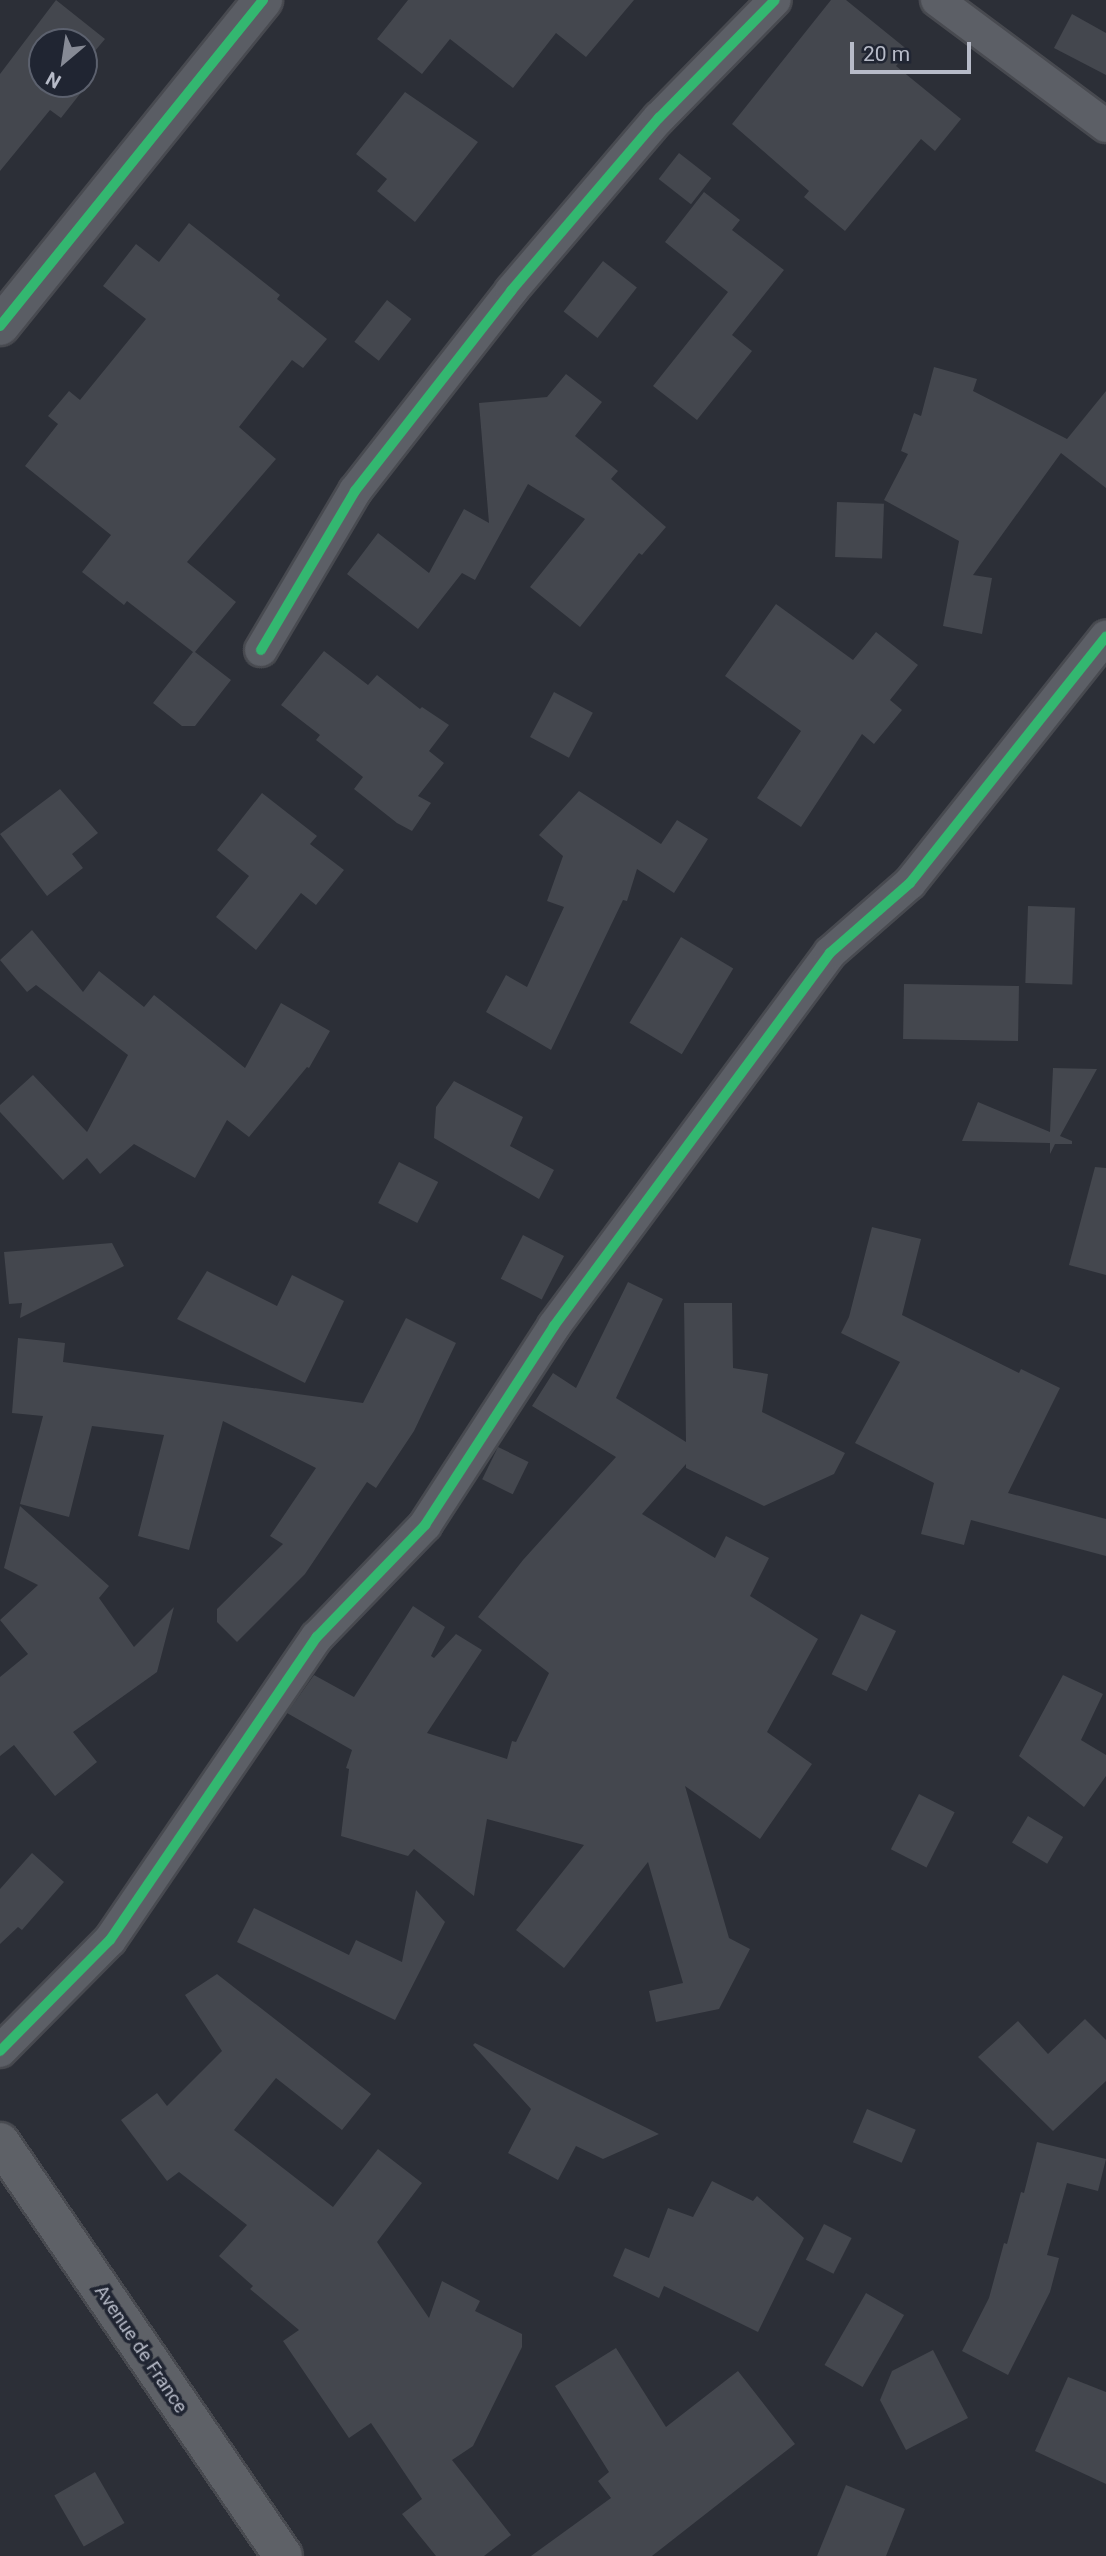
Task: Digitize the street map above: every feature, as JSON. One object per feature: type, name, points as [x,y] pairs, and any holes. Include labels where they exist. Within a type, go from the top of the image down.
[{"type":"main road","name":"Avenue de France","points":[[0,2142],[283,2556]]},
{"type":"street","points":[[0,326],[263,0]]},
{"type":"street","points":[[261,650],[355,491],[511,291],[659,118],[775,0]]},
{"type":"street","points":[[937,0],[1106,126]]},
{"type":"street","points":[[0,2052],[110,1940],[317,1637],[425,1525],[554,1326],[830,953],[910,883],[1106,637]]},
{"type":"building","points":[[56,0],[91,28],[35,28]]},
{"type":"building","points":[[408,0],[634,0],[586,57],[556,33],[513,88],[450,39],[422,74],[377,39]]},
{"type":"building","points":[[831,0],[846,0],[909,51],[896,66],[961,119],[935,151],[921,139],[845,231],[804,197],[809,191],[732,124]]},
{"type":"building","points":[[1072,14],[1106,33],[1106,75],[1054,48]]},
{"type":"building","points":[[98,33],[105,39],[98,47]]},
{"type":"building","points":[[28,37],[28,98],[77,98],[61,118],[50,110],[0,171],[0,74]]},
{"type":"building","points":[[405,92],[478,142],[415,222],[377,191],[387,179],[356,154]]},
{"type":"building","points":[[679,153],[711,178],[691,204],[659,179]]},
{"type":"building","points":[[704,192],[740,220],[732,230],[784,270],[732,335],[752,351],[697,420],[653,386],[728,292],[665,242]]},
{"type":"building","points":[[189,223],[280,295],[277,299],[327,339],[303,368],[292,360],[239,427],[276,459],[187,562],[236,602],[195,652],[231,680],[195,726],[182,726],[153,703],[193,652],[127,601],[124,605],[82,572],[111,535],[25,466],[58,424],[48,416],[69,391],[80,400],[146,319],[103,286],[136,244],[159,262]]},
{"type":"building","points":[[603,261],[637,287],[597,338],[564,311]]},
{"type":"building","points":[[387,300],[411,319],[379,361],[354,342]]},
{"type":"building","points":[[934,367],[977,379],[973,391],[1067,439],[1106,391],[1106,488],[1061,453],[973,575],[992,578],[982,634],[943,626],[959,541],[884,500],[908,454],[901,451],[914,413],[921,416]]},
{"type":"building","points":[[566,374],[602,402],[575,436],[618,471],[611,479],[666,527],[642,555],[639,553],[580,627],[530,587],[585,519],[528,484],[475,580],[462,573],[418,629],[347,574],[378,533],[429,573],[464,509],[489,523],[479,403],[547,397]]},
{"type":"building","points":[[837,502],[884,504],[882,559],[835,557]]},
{"type":"building","points":[[776,604],[853,660],[876,632],[918,665],[890,700],[902,710],[874,744],[862,734],[801,827],[757,798],[801,731],[725,676]]},
{"type":"building","points":[[324,651],[368,685],[377,675],[420,709],[422,707],[449,725],[429,751],[444,763],[418,796],[431,803],[412,831],[397,823],[354,789],[363,777],[316,740],[320,735],[281,705]]},
{"type":"building","points":[[554,692],[593,713],[569,758],[530,737]]},
{"type":"building","points":[[60,789],[98,833],[72,854],[83,868],[47,896],[0,834]]},
{"type":"building","points":[[579,791],[661,844],[677,820],[708,839],[674,893],[637,869],[627,901],[623,900],[551,1050],[486,1012],[506,975],[527,987],[564,907],[547,901],[563,856],[539,835]]},
{"type":"building","points":[[262,793],[317,836],[310,844],[344,870],[316,905],[301,893],[256,950],[216,917],[249,876],[217,850]]},
{"type":"building","points":[[1028,906],[1075,908],[1072,985],[1025,983]]},
{"type":"building","points":[[32,930],[83,992],[99,971],[144,1007],[154,995],[245,1068],[281,1003],[330,1031],[309,1068],[307,1067],[249,1137],[227,1120],[195,1178],[134,1144],[100,1174],[87,1158],[63,1180],[0,1112],[0,1105],[33,1075],[87,1132],[128,1055],[36,985],[27,992],[0,960]]},
{"type":"building","points":[[681,937],[733,968],[682,1054],[629,1023]]},
{"type":"building","points":[[904,984],[1019,986],[1018,1041],[903,1039]]},
{"type":"building","points":[[1053,1068],[1097,1069],[1060,1136],[1072,1141],[1072,1144],[1055,1144],[1050,1154],[1050,1143],[962,1141],[978,1102],[1050,1132]]},
{"type":"building","points":[[454,1081],[523,1117],[510,1146],[554,1170],[539,1199],[434,1138],[436,1107]]},
{"type":"building","points":[[399,1162],[438,1182],[417,1223],[378,1203]]},
{"type":"building","points":[[1095,1167],[1106,1168],[1106,1275],[1069,1265]]},
{"type":"building","points":[[872,1227],[921,1239],[902,1315],[1019,1373],[1021,1369],[1060,1388],[1008,1493],[1106,1519],[1106,1556],[971,1520],[964,1545],[921,1534],[934,1483],[855,1443],[900,1362],[841,1333],[849,1317]]},
{"type":"building","points":[[523,1235],[564,1256],[542,1300],[501,1279]]},
{"type":"building","points":[[112,1243],[124,1266],[20,1318],[22,1303],[9,1304],[4,1252]]},
{"type":"building","points":[[207,1271],[277,1306],[292,1275],[344,1301],[305,1383],[177,1319]]},
{"type":"building","points":[[628,1282],[663,1299],[616,1398],[686,1442],[684,1303],[732,1303],[733,1368],[768,1374],[762,1412],[845,1453],[834,1474],[764,1506],[686,1468],[686,1464],[642,1514],[715,1558],[726,1536],[769,1558],[750,1596],[818,1639],[767,1732],[812,1764],[760,1839],[685,1786],[729,1938],[750,1949],[719,2009],[656,2022],[649,1991],[683,1983],[648,1862],[564,1968],[516,1930],[584,1845],[487,1819],[474,1896],[414,1849],[408,1856],[341,1836],[349,1769],[346,1768],[352,1750],[287,1713],[314,1675],[354,1697],[413,1606],[445,1627],[431,1656],[434,1658],[456,1634],[482,1650],[427,1733],[507,1759],[512,1741],[516,1742],[549,1673],[478,1617],[523,1560],[616,1457],[532,1406],[553,1373],[576,1388]]},
{"type":"building","points":[[406,1318],[456,1343],[414,1431],[376,1488],[367,1482],[305,1574],[237,1642],[217,1622],[217,1609],[283,1544],[270,1536],[316,1468],[223,1421],[189,1550],[138,1536],[164,1435],[92,1426],[69,1517],[20,1504],[43,1416],[12,1413],[18,1338],[65,1343],[63,1362],[363,1403]]},
{"type":"building","points":[[498,1447],[529,1462],[513,1494],[482,1479]]},
{"type":"building","points":[[20,1506],[109,1586],[99,1598],[134,1647],[174,1607],[157,1672],[73,1732],[97,1762],[55,1796],[14,1745],[0,1756],[0,1677],[28,1654],[0,1620],[38,1585],[4,1568]]},
{"type":"building","points":[[861,1614],[896,1631],[867,1691],[832,1674]]},
{"type":"building","points":[[1063,1675],[1103,1694],[1081,1740],[1106,1755],[1106,1776],[1084,1807],[1019,1756]]},
{"type":"building","points":[[919,1794],[955,1812],[926,1867],[891,1849]]},
{"type":"building","points":[[1028,1816],[1063,1837],[1047,1864],[1012,1843]]},
{"type":"building","points":[[32,1853],[64,1882],[22,1930],[18,1927],[0,1944],[0,1889]]},
{"type":"building","points":[[416,1890],[445,1922],[395,2020],[237,1942],[254,1908],[349,1955],[356,1940],[402,1962]]},
{"type":"building","points":[[217,1974],[371,2094],[342,2130],[276,2078],[234,2130],[333,2207],[378,2149],[422,2183],[377,2242],[429,2318],[442,2281],[480,2301],[475,2311],[522,2334],[522,2347],[473,2446],[452,2460],[511,2535],[484,2556],[436,2556],[402,2514],[422,2499],[371,2423],[349,2438],[283,2341],[299,2330],[250,2289],[253,2286],[219,2256],[247,2225],[179,2172],[167,2181],[121,2120],[157,2093],[167,2106],[222,2051],[185,1995]]},
{"type":"building","points":[[1085,2019],[1106,2040],[1106,2081],[1053,2131],[978,2057],[1018,2021],[1048,2054]]},
{"type":"building","points":[[475,2043],[659,2134],[603,2159],[576,2146],[558,2180],[508,2153],[531,2109],[473,2045]]},
{"type":"building","points":[[867,2109],[916,2130],[902,2163],[853,2142]]},
{"type":"building","points":[[1037,2142],[1106,2159],[1098,2191],[1067,2183],[1047,2255],[1059,2258],[1050,2292],[1008,2375],[962,2351],[989,2298],[1021,2192],[1024,2193]]},
{"type":"building","points":[[712,2181],[753,2201],[757,2196],[804,2238],[758,2332],[664,2286],[659,2298],[613,2276],[625,2248],[649,2258],[668,2208],[693,2217]]},
{"type":"building","points":[[824,2224],[852,2238],[833,2274],[806,2260]]},
{"type":"building","points":[[866,2293],[904,2315],[863,2387],[825,2365]]},
{"type":"building","points":[[616,2348],[666,2427],[738,2371],[795,2444],[652,2556],[531,2556],[611,2498],[598,2481],[609,2472],[555,2386]]},
{"type":"building","points":[[933,2350],[968,2418],[906,2450],[880,2400],[892,2371]]},
{"type":"building","points":[[1068,2377],[1106,2392],[1106,2484],[1035,2451]]},
{"type":"building","points":[[95,2472],[124,2523],[84,2547],[54,2496]]},
{"type":"building","points":[[846,2485],[905,2509],[886,2556],[817,2556]]},
{"type":"cycle path","points":[[0,326],[263,0]]},
{"type":"cycle path","points":[[261,650],[355,491],[511,291],[659,118],[775,0]]},
{"type":"cycle path","points":[[0,2051],[110,1940],[317,1637],[425,1525],[554,1326],[830,953],[910,883],[1106,637]]}]
